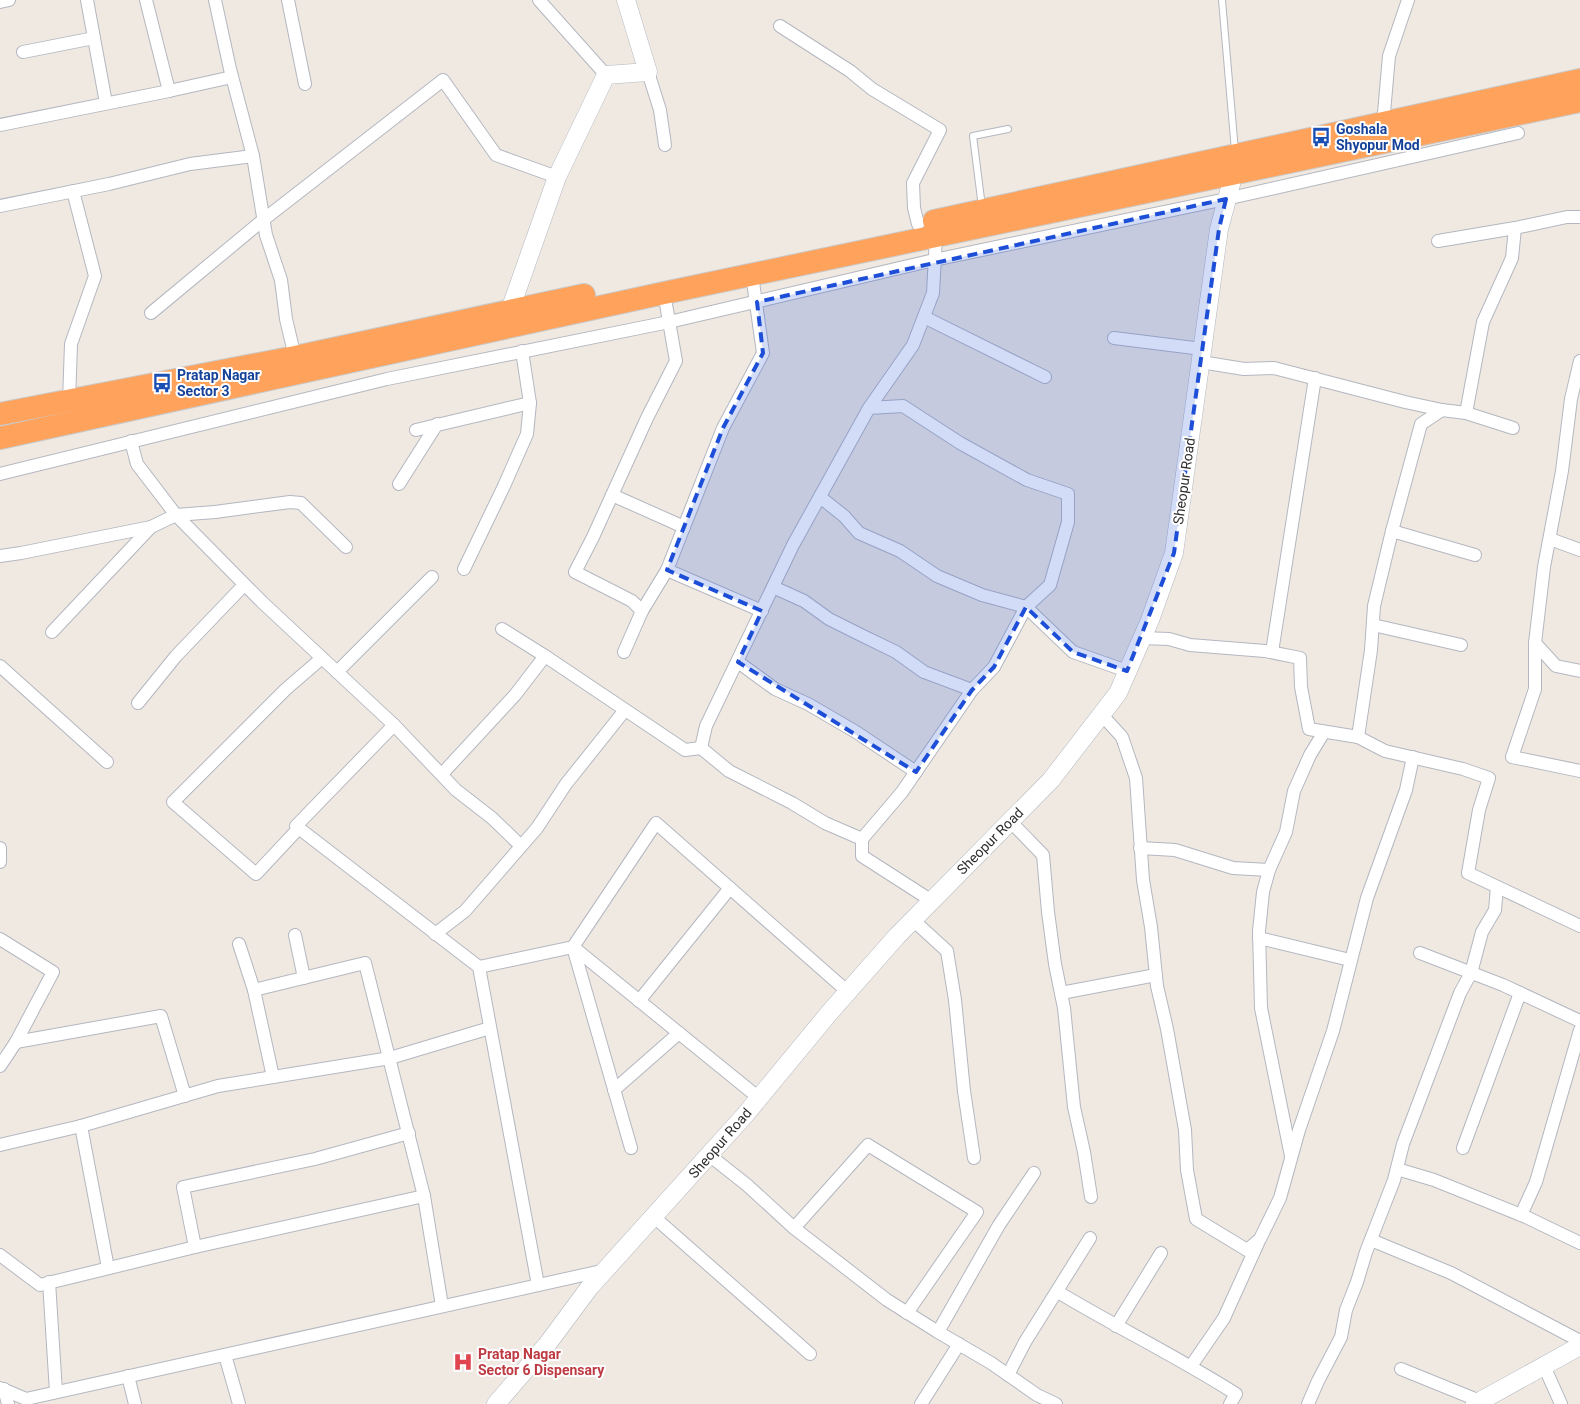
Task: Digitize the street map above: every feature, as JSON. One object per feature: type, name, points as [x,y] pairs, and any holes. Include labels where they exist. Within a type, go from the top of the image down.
[{"type":"highway","points":[[0,414],[294,357],[510,310],[927,230],[1235,165],[1383,124],[1508,94],[1580,80]]},
{"type":"highway","points":[[0,438],[752,275],[927,230],[982,210],[1580,101]]},
{"type":"street","points":[[0,2],[9,0]]},
{"type":"street","points":[[87,0],[106,103]]},
{"type":"street","points":[[146,0],[169,91]]},
{"type":"street","points":[[215,0],[232,77],[253,156],[266,235],[281,280],[286,319],[294,357]]},
{"type":"street","points":[[288,0],[305,84]]},
{"type":"street","points":[[539,0],[606,75]]},
{"type":"street","points":[[626,0],[660,110],[665,145]]},
{"type":"street","points":[[1383,124],[1389,56],[1408,0]]},
{"type":"street","points":[[702,748],[706,726],[793,545],[869,408],[913,346],[933,293],[934,260],[927,230],[914,208],[913,183],[940,130],[872,89],[850,70],[780,26]]},
{"type":"street","points":[[23,52],[94,38]]},
{"type":"street","points":[[606,75],[648,72]]},
{"type":"street","points":[[510,310],[557,178],[606,75]]},
{"type":"street","points":[[0,125],[232,77]]},
{"type":"street","points":[[151,313],[263,220],[443,80],[496,155],[557,178]]},
{"type":"street","points":[[0,474],[387,378],[669,322],[934,260],[1226,199],[1518,133]]},
{"type":"street","points":[[0,206],[190,164],[253,156]]},
{"type":"street","name":"Sheopur Road","points":[[496,1404],[546,1346],[589,1288],[709,1156],[848,992],[913,920],[1051,780],[1118,693],[1142,638],[1174,553],[1219,229],[1235,165]]},
{"type":"street","points":[[69,400],[71,344],[95,276],[73,191]]},
{"type":"street","points":[[1438,241],[1567,217],[1580,217]]},
{"type":"street","points":[[1466,412],[1483,322],[1512,258],[1515,228]]},
{"type":"street","points":[[624,652],[642,611],[667,570],[723,428],[764,353],[752,275]]},
{"type":"street","points":[[642,611],[632,601],[575,572],[676,360],[664,293]]},
{"type":"street","points":[[924,317],[1045,377]]},
{"type":"street","points":[[1114,338],[1202,355],[1244,370],[1274,368],[1405,402],[1442,410],[1466,412],[1513,428]]},
{"type":"street","points":[[464,569],[527,434],[530,403],[522,351]]},
{"type":"street","points":[[1580,361],[1574,419],[1544,567],[1535,643],[1535,689],[1512,757],[1580,771]]},
{"type":"street","points":[[1272,652],[1316,378]]},
{"type":"street","points":[[416,430],[530,403]]},
{"type":"street","points":[[869,408],[903,406],[960,443],[1027,480],[1068,494],[1068,522],[1050,585],[1026,607],[994,667],[972,690],[902,792],[862,839],[862,856],[932,901]]},
{"type":"street","points":[[1358,737],[1364,703],[1374,606],[1392,531],[1421,424],[1442,410]]},
{"type":"street","points":[[399,484],[437,424]]},
{"type":"street","points":[[131,441],[137,464],[176,515],[244,585],[394,725],[456,790],[492,818],[521,846]]},
{"type":"street","points":[[612,495],[684,527]]},
{"type":"street","points":[[820,497],[844,516],[859,533],[900,551],[937,576],[982,595],[1026,607],[1073,652],[1127,671]]},
{"type":"street","points":[[0,556],[150,527],[176,515],[290,502],[301,503],[346,547]]},
{"type":"street","points":[[52,632],[150,527]]},
{"type":"street","points":[[1392,531],[1476,554]]},
{"type":"street","points":[[1550,539],[1580,550]]},
{"type":"street","points":[[667,570],[762,611]]},
{"type":"street","points":[[337,672],[432,577]]},
{"type":"street","points":[[138,704],[176,656],[244,585]]},
{"type":"street","points":[[773,587],[804,601],[829,619],[896,652],[924,672],[972,690]]},
{"type":"street","points":[[1373,625],[1461,645]]},
{"type":"street","points":[[502,629],[546,656],[684,750],[702,748],[729,771],[792,803],[825,824],[862,839]]},
{"type":"street","points":[[1142,638],[1169,639],[1190,645],[1272,652],[1300,658],[1301,687],[1309,729],[1358,737],[1385,750],[1463,769],[1489,778],[1479,810],[1468,872],[1580,926]]},
{"type":"street","points":[[1535,643],[1556,666],[1580,671]]},
{"type":"street","points":[[442,774],[515,695],[546,656]]},
{"type":"street","points":[[299,828],[256,874],[173,802],[286,689],[322,658]]},
{"type":"street","points":[[738,662],[775,689],[808,704],[856,732],[916,772]]},
{"type":"street","points":[[0,666],[107,762]]},
{"type":"street","points":[[435,934],[465,910],[537,828],[566,784],[626,710]]},
{"type":"street","points":[[1101,714],[1122,737],[1136,778],[1143,880],[1152,927],[1157,986],[1167,1029],[1185,1130],[1187,1170],[1196,1219],[1247,1250],[1260,1238]]},
{"type":"street","points":[[394,725],[296,826],[479,967],[538,1285]]},
{"type":"street","points":[[1292,1159],[1261,1008],[1259,938],[1263,892],[1269,870],[1286,832],[1294,791],[1310,755],[1324,732]]},
{"type":"street","points":[[1191,1366],[1224,1318],[1280,1198],[1299,1130],[1333,1031],[1367,898],[1406,790],[1413,758]]},
{"type":"street","points":[[1010,821],[1043,855],[1055,964],[1065,1018],[1074,1107],[1091,1197]]},
{"type":"street","points":[[479,967],[573,947],[656,823],[848,992]]},
{"type":"street","points":[[0,848],[0,862]]},
{"type":"street","points":[[1140,848],[1175,850],[1233,868],[1269,870]]},
{"type":"street","points":[[1308,1404],[1318,1380],[1341,1337],[1346,1310],[1394,1180],[1403,1144],[1460,993],[1471,972],[1482,932],[1495,910],[1497,886]]},
{"type":"street","points":[[639,1001],[730,888]]},
{"type":"street","points":[[913,920],[947,951],[955,1000],[964,1091],[974,1158]]},
{"type":"street","points":[[295,935],[304,978]]},
{"type":"street","points":[[1259,938],[1350,960]]},
{"type":"street","points":[[0,939],[53,972],[16,1042],[0,1066]]},
{"type":"street","points":[[239,944],[254,990],[272,1077]]},
{"type":"street","points":[[573,947],[759,1098]]},
{"type":"street","points":[[573,947],[632,1148]]},
{"type":"street","points":[[1420,953],[1471,972],[1580,1020]]},
{"type":"street","points":[[254,990],[365,963],[424,1196],[442,1306]]},
{"type":"street","points":[[1061,993],[1156,975]]},
{"type":"street","points":[[1463,1148],[1520,993]]},
{"type":"street","points":[[16,1042],[161,1016],[185,1096]]},
{"type":"street","points":[[0,1145],[80,1126],[218,1086],[390,1058],[490,1028]]},
{"type":"street","points":[[1521,1215],[1536,1182],[1580,1030]]},
{"type":"street","points":[[614,1090],[679,1033]]},
{"type":"street","points":[[80,1126],[108,1268]]},
{"type":"street","points":[[195,1247],[182,1187],[315,1158],[409,1133]]},
{"type":"street","points":[[794,1228],[868,1145],[977,1212],[907,1313]]},
{"type":"street","points":[[709,1156],[747,1185],[794,1228],[907,1313],[991,1363],[1008,1375],[1034,1399],[1056,1404]]},
{"type":"street","points":[[1397,1169],[1434,1180],[1521,1215],[1580,1243]]},
{"type":"street","points":[[938,1332],[999,1225],[1034,1173]]},
{"type":"street","points":[[0,1255],[40,1284],[424,1196]]},
{"type":"street","points":[[654,1217],[810,1354]]},
{"type":"street","points":[[1008,1375],[1025,1342],[1090,1238]]},
{"type":"street","points":[[1371,1240],[1451,1273],[1580,1341]]},
{"type":"street","points":[[1116,1326],[1161,1253]]},
{"type":"street","points":[[2,1389],[26,1399],[606,1270]]},
{"type":"street","points":[[50,1282],[56,1392]]},
{"type":"street","points":[[1058,1292],[1116,1326],[1191,1366],[1236,1394],[1230,1404]]},
{"type":"street","points":[[921,1404],[959,1344]]},
{"type":"street","points":[[1401,1369],[1477,1403],[1580,1346]]},
{"type":"street","points":[[226,1354],[239,1404]]},
{"type":"street","points":[[1544,1366],[1562,1404]]},
{"type":"street","points":[[128,1376],[135,1404]]},
{"type":"street","points":[[2,1389],[8,1404]]},
{"type":"lane","points":[[1222,0],[1235,165]]},
{"type":"lane","points":[[982,210],[973,136],[1008,129]]},
{"type":"highlighted area","points":[[1226,199],[1219,229],[1174,553],[1127,671],[1073,652],[1026,607],[994,667],[972,690],[916,772],[738,662],[762,611],[667,570],[723,428],[763,353],[757,302]]},
{"type":"place","name":"Goshala Shyopur Mod","points":[[1321,137]]},
{"type":"place","name":"Pratap Nagar Sector 3","points":[[162,383]]},
{"type":"place","name":"Pratap Nagar Sector 6 Dispensary","points":[[463,1362]]}]
